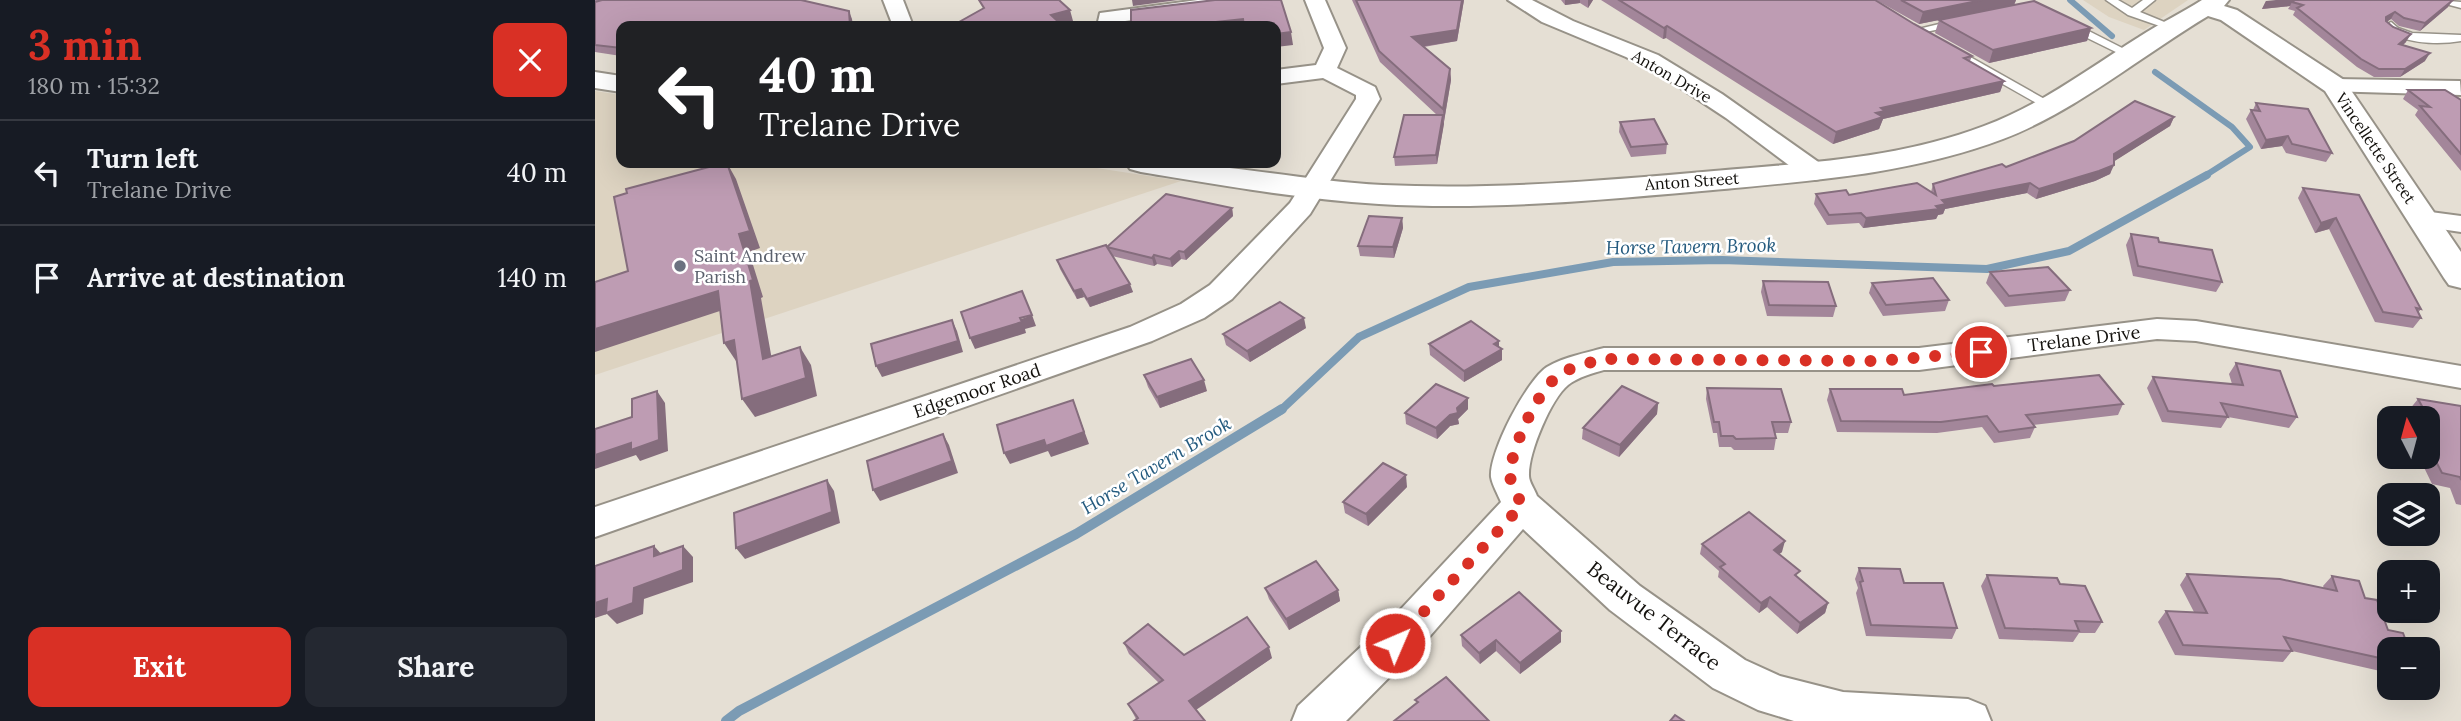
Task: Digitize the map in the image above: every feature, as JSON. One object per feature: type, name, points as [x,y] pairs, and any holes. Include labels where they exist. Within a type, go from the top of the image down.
[{"type":"street","points":[[874,0],[894,2],[901,21]]},
{"type":"street","points":[[1108,21],[1108,17],[1248,0]]},
{"type":"street","points":[[1281,75],[1325,71],[1335,48],[1315,0]]},
{"type":"street","name":"Anton Drive","points":[[1518,0],[1559,24],[1661,67],[1815,172]]},
{"type":"street","name":"Anton Street","points":[[1174,168],[1314,189],[1413,196],[1514,195],[1815,172],[1905,158],[1974,140],[2051,106],[2212,4]]},
{"type":"street","name":"Vincellette Street","points":[[2212,4],[2335,86],[2461,278]]},
{"type":"street","name":"Edgemoor Road","points":[[595,522],[1141,334],[1188,314],[1221,292],[1300,208],[1363,109],[1368,95],[1363,88],[1325,71]]},
{"type":"street","points":[[595,80],[616,83]]},
{"type":"street","points":[[2335,86],[2460,88]]},
{"type":"street","points":[[2423,219],[2461,224]]},
{"type":"street","name":"Trelane Drive","points":[[1522,505],[1510,477],[1515,447],[1544,391],[1557,376],[1578,366],[1604,359],[1919,359],[2157,330],[2196,331],[2461,377]]},
{"type":"street","points":[[1315,721],[1415,623],[1522,505]]},
{"type":"street","name":"Beauvue Terrace","points":[[1522,505],[1625,597],[1683,642],[1740,679],[1774,695],[1843,713],[1968,721]]},
{"type":"lane","points":[[2111,0],[2132,13],[2174,28]]},
{"type":"lane","points":[[2132,13],[2150,0]]},
{"type":"lane","points":[[2442,0],[2461,5]]},
{"type":"lane","points":[[2056,19],[2140,48]]},
{"type":"lane","points":[[1928,38],[1910,28],[1967,20]]},
{"type":"lane","points":[[2440,39],[2461,24]]},
{"type":"lane","points":[[2391,25],[2388,27],[2392,30],[2440,39],[2461,38]]},
{"type":"lane","points":[[1951,51],[2051,106]]},
{"type":"shaded area","points":[[2083,0],[2188,0],[2144,30],[2109,17]]},
{"type":"shaded area","points":[[595,91],[616,94],[616,168],[1096,168],[1181,181],[595,375]]},
{"type":"building","points":[[801,0],[849,11],[850,21],[616,21],[616,47],[595,45],[595,2]]},
{"type":"building","points":[[979,0],[1059,0],[1070,10],[1051,15],[1058,21],[961,21],[984,8]]},
{"type":"building","points":[[1215,0],[1281,0],[1291,32],[1281,33],[1281,21],[1131,21],[1131,10]]},
{"type":"building","points":[[1356,0],[1462,0],[1457,30],[1412,37],[1450,69],[1443,109],[1379,51]]},
{"type":"building","points":[[1619,0],[1875,0],[1972,56],[1964,58],[2004,81],[1881,108],[1885,111],[1876,113],[1883,117],[1836,132],[1667,26],[1664,28]]},
{"type":"building","points":[[1901,0],[1982,0],[1923,12]]},
{"type":"building","points":[[2453,0],[2425,23],[2404,18],[2395,12],[2386,17],[2386,21],[2393,27],[2411,34],[2399,44],[2430,53],[2405,69],[2379,69],[2361,59],[2297,8],[2303,5],[2292,2]]},
{"type":"building","points":[[2034,1],[2091,28],[1993,50],[1939,20]]},
{"type":"building","points":[[2408,90],[2445,90],[2461,100],[2461,154],[2420,106],[2430,107]]},
{"type":"building","points":[[2135,101],[2174,117],[2114,154],[2114,165],[2039,189],[2030,183],[1942,200],[1946,204],[1936,206],[1939,209],[1866,218],[1861,213],[1829,215],[1816,194],[1846,190],[1849,195],[1917,183],[1936,195],[1933,184],[2002,164],[2006,167],[2074,141]]},
{"type":"building","points":[[2256,103],[2308,109],[2332,153],[2292,144],[2288,136],[2266,140],[2251,110],[2260,111]]},
{"type":"building","points":[[1404,115],[1443,115],[1436,155],[1394,157]]},
{"type":"building","points":[[1654,119],[1667,144],[1631,147],[1620,122]]},
{"type":"building","points":[[705,168],[729,168],[750,231],[739,234],[753,280],[750,281],[763,359],[800,347],[806,378],[742,399],[734,340],[724,343],[718,291],[595,329],[595,282],[628,271],[614,197],[627,193],[626,189]]},
{"type":"building","points":[[2303,188],[2359,195],[2421,309],[2416,308],[2421,318],[2383,312],[2336,218],[2321,223]]},
{"type":"building","points":[[1166,194],[1232,208],[1184,252],[1179,251],[1170,259],[1154,255],[1152,258],[1107,247]]},
{"type":"building","points":[[1369,216],[1402,218],[1393,247],[1358,246]]},
{"type":"building","points":[[2131,234],[2158,238],[2159,242],[2212,250],[2222,282],[2138,266]]},
{"type":"building","points":[[1106,245],[1130,284],[1087,299],[1081,289],[1074,291],[1057,260]]},
{"type":"building","points":[[2048,267],[2070,290],[2009,296],[1990,272]]},
{"type":"building","points":[[1933,278],[1949,300],[1886,305],[1872,283]]},
{"type":"building","points":[[1763,281],[1828,282],[1836,306],[1769,305]]},
{"type":"building","points":[[1022,291],[1032,315],[1020,318],[1022,322],[970,338],[961,312]]},
{"type":"building","points":[[1280,302],[1304,318],[1247,351],[1223,334]]},
{"type":"building","points":[[952,320],[958,341],[876,366],[871,344]]},
{"type":"building","points":[[1471,321],[1499,341],[1494,344],[1502,349],[1464,371],[1429,344]]},
{"type":"building","points":[[1191,359],[1204,380],[1157,397],[1144,375]]},
{"type":"building","points":[[2236,363],[2280,371],[2297,417],[2221,403],[2228,417],[2168,411],[2153,377],[2243,385]]},
{"type":"building","points":[[2099,375],[2123,404],[2026,415],[2035,427],[1999,432],[1987,416],[1941,422],[1841,421],[1830,389],[1902,389],[1904,395]]},
{"type":"building","points":[[1436,384],[1468,398],[1457,408],[1458,413],[1450,415],[1436,428],[1405,413]]},
{"type":"building","points":[[1622,386],[1658,403],[1620,445],[1583,428]]},
{"type":"building","points":[[1707,388],[1781,389],[1791,422],[1772,422],[1776,438],[1736,439],[1733,436],[1721,436],[1719,422],[1714,422]]},
{"type":"building","points":[[657,391],[659,440],[631,450],[631,443],[595,455],[595,429],[632,417],[632,399]]},
{"type":"building","points":[[2418,399],[2461,406],[2461,480],[2460,477],[2442,473],[2440,469],[2440,406],[2422,406]]},
{"type":"building","points":[[1073,400],[1084,432],[1046,446],[1044,440],[1004,453],[997,425]]},
{"type":"building","points":[[943,434],[952,461],[873,490],[867,461]]},
{"type":"building","points":[[1383,463],[1406,475],[1366,514],[1343,502]]},
{"type":"building","points":[[827,480],[832,512],[736,548],[734,513]]},
{"type":"building","points":[[1749,512],[1785,541],[1774,550],[1800,571],[1795,575],[1828,603],[1800,623],[1770,597],[1761,603],[1720,567],[1725,564],[1702,544]]},
{"type":"building","points":[[654,546],[654,556],[683,546],[683,570],[634,588],[633,603],[606,613],[607,599],[595,603],[595,566]]},
{"type":"building","points":[[1316,561],[1338,590],[1286,619],[1265,588]]},
{"type":"building","points":[[1859,568],[1900,569],[1904,583],[1943,583],[1957,628],[1871,625]]},
{"type":"building","points":[[2187,574],[2280,579],[2337,591],[2332,576],[2359,581],[2365,598],[2377,600],[2377,623],[2385,623],[2388,630],[2403,633],[2404,637],[2377,637],[2377,657],[2284,637],[2292,651],[2183,645],[2166,611],[2207,613]]},
{"type":"building","points":[[1987,575],[2057,578],[2060,584],[2085,586],[2102,622],[2075,621],[2079,631],[2005,628]]},
{"type":"building","points":[[1519,592],[1561,631],[1520,663],[1496,640],[1479,653],[1461,635]]},
{"type":"building","points":[[1247,617],[1269,647],[1189,701],[1205,721],[1134,721],[1138,718],[1128,704],[1163,680],[1124,643],[1148,624],[1184,655]]},
{"type":"building","points":[[1446,677],[1489,721],[1394,721],[1418,702],[1415,700]]},
{"type":"building","points":[[1675,715],[1684,721],[1670,721]]},
{"type":"waterway","name":"Horse Tavern Brook","points":[[2070,0],[2112,36]]},
{"type":"waterway","name":"Horse Tavern Brook","points":[[2155,72],[2232,127],[2250,147],[2203,177]]},
{"type":"waterway","name":"Horse Tavern Brook","points":[[1280,411],[1359,337],[1469,287],[1613,262],[1722,260],[1987,269],[2069,251],[2207,175]]},
{"type":"waterway","name":"Horse Tavern Brook","points":[[726,721],[739,711],[1076,534],[1282,409]]},
{"type":"place","name":"Saint Andrew Parish","points":[[680,266]]},
{"type":"route","points":[[1395,643],[1522,505],[1510,477],[1515,447],[1544,391],[1557,376],[1578,366],[1604,359],[1878,361],[1981,352]]}]
